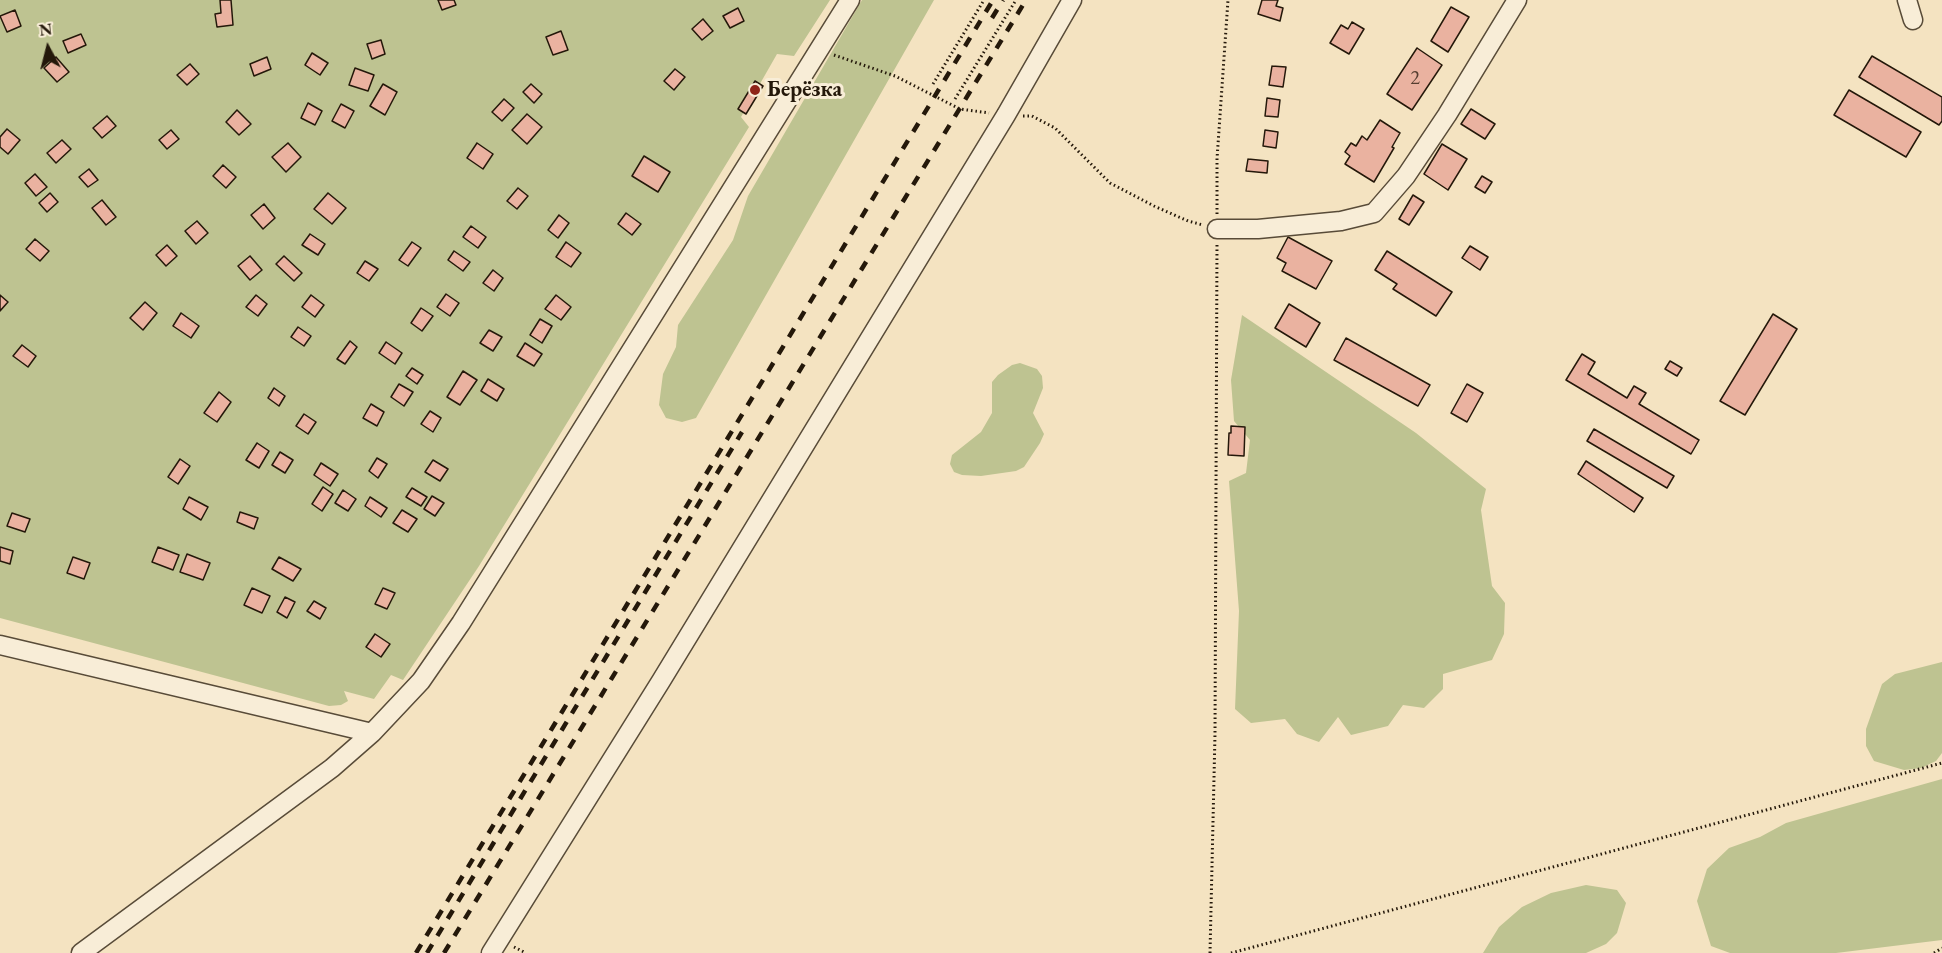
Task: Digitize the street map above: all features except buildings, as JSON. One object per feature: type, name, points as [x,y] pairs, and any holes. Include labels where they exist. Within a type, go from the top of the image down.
[{"type":"street","points":[[81,953],[332,768],[372,734],[421,681],[461,623],[850,0]]},
{"type":"street","points":[[491,953],[661,681],[1006,115],[1072,0]]},
{"type":"street","points":[[1216,229],[1258,229],[1341,221],[1374,213],[1406,176],[1447,115],[1517,0]]},
{"type":"street","points":[[1907,0],[1913,20]]},
{"type":"street","points":[[0,645],[372,734]]},
{"type":"path","points":[[933,84],[984,0]]},
{"type":"path","points":[[955,99],[1016,0]]},
{"type":"path","points":[[1210,953],[1215,734],[1217,159],[1228,0]]},
{"type":"path","points":[[819,50],[895,76],[960,109],[1032,116],[1055,128],[1110,183],[1188,221],[1216,229]]},
{"type":"path","points":[[1231,953],[1942,763]]},
{"type":"path","points":[[1934,953],[1942,948]]},
{"type":"green space","points":[[0,0],[830,0],[794,56],[777,54],[741,117],[749,127],[479,566],[403,680],[391,675],[374,699],[344,691],[348,701],[341,705],[329,706],[0,618]]},
{"type":"green space","points":[[862,0],[934,0],[696,418],[682,422],[666,418],[659,405],[663,374],[676,347],[678,325],[733,240],[748,196]]},
{"type":"green space","points":[[1242,315],[1416,433],[1486,489],[1481,510],[1492,586],[1505,603],[1504,634],[1492,660],[1443,674],[1443,689],[1424,708],[1403,705],[1388,726],[1351,735],[1338,717],[1319,742],[1297,734],[1285,719],[1251,723],[1235,709],[1239,611],[1229,481],[1246,473],[1250,440],[1234,421],[1231,380]]},
{"type":"green space","points":[[1020,363],[1037,369],[1042,376],[1043,388],[1033,413],[1044,434],[1040,443],[1024,467],[1016,471],[981,476],[954,472],[950,464],[952,455],[981,432],[992,413],[992,382],[1012,365]]},
{"type":"green space","points":[[1942,662],[1942,753],[1936,761],[1921,768],[1904,770],[1874,761],[1866,746],[1866,729],[1882,684],[1895,674]]},
{"type":"green space","points":[[1942,779],[1942,940],[1836,953],[1730,953],[1711,946],[1697,901],[1707,869],[1729,848],[1760,837],[1786,823]]},
{"type":"green space","points":[[1586,885],[1617,890],[1626,903],[1617,933],[1606,944],[1586,953],[1483,953],[1499,927],[1522,907],[1551,893]]},
{"type":"railway","points":[[416,953],[993,0]]},
{"type":"railway","points":[[992,18],[1003,0]]},
{"type":"railway","points":[[444,953],[1026,0]]},
{"type":"railway","points":[[427,953],[742,432]]},
{"type":"place","name":"Берёзка","points":[[755,90]]}]
